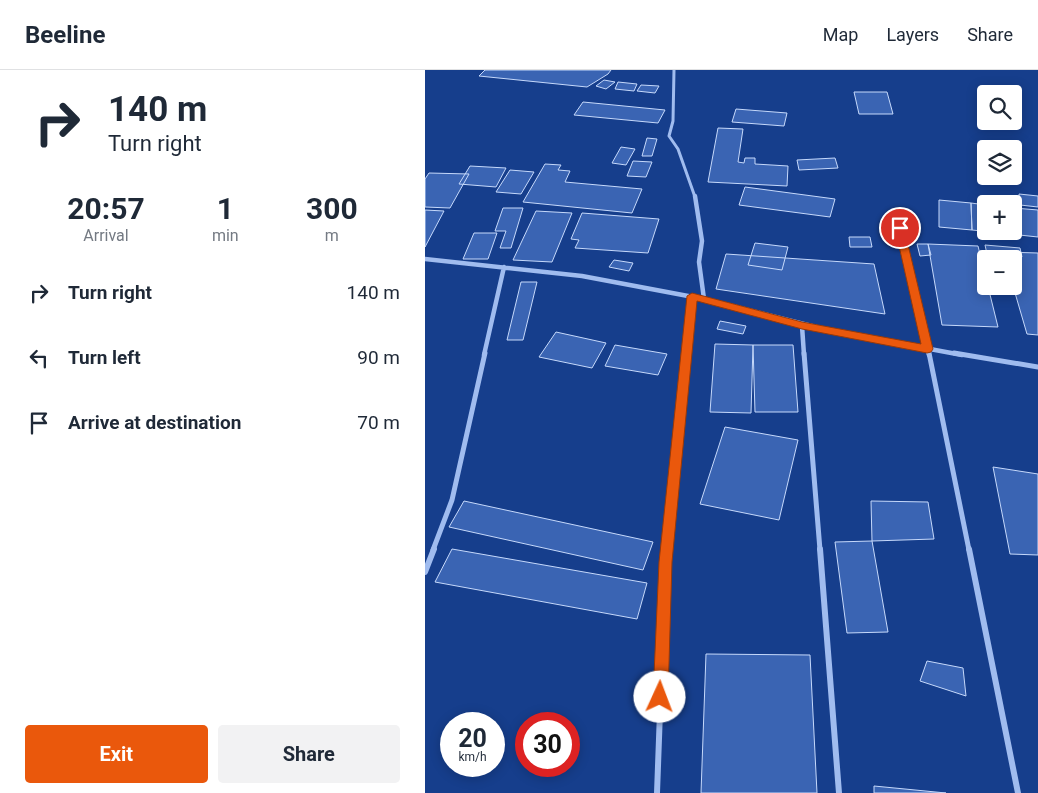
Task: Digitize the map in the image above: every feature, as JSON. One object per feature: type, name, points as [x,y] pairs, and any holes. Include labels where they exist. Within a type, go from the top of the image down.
[{"type":"street","points":[[674,70],[673,121],[669,136],[678,149],[694,192],[702,241],[699,262],[704,299]]},
{"type":"street","points":[[900,228],[927,349],[1018,793]]},
{"type":"street","points":[[425,259],[582,276],[692,296],[802,326],[1038,367]]},
{"type":"street","points":[[425,572],[451,500],[504,267]]},
{"type":"street","points":[[657,793],[665,562],[692,296]]},
{"type":"street","points":[[802,326],[839,793]]},
{"type":"building","points":[[485,70],[611,70],[608,74],[587,87],[479,76]]},
{"type":"building","points":[[604,80],[615,82],[606,89],[596,86]]},
{"type":"building","points":[[618,82],[637,84],[634,91],[615,89]]},
{"type":"building","points":[[641,85],[659,86],[655,93],[637,91]]},
{"type":"building","points":[[854,92],[887,92],[893,114],[859,114]]},
{"type":"building","points":[[583,102],[665,110],[658,123],[574,115]]},
{"type":"building","points":[[736,109],[787,113],[784,126],[732,122]]},
{"type":"building","points":[[718,128],[743,129],[738,162],[744,163],[745,158],[755,158],[755,164],[788,166],[787,186],[708,182]]},
{"type":"building","points":[[647,138],[657,139],[652,156],[642,156]]},
{"type":"building","points":[[621,147],[635,149],[626,165],[612,163]]},
{"type":"building","points":[[835,158],[838,168],[799,170],[797,160]]},
{"type":"building","points":[[633,161],[652,162],[646,177],[627,176]]},
{"type":"building","points":[[545,164],[561,165],[558,170],[570,171],[565,182],[642,189],[632,213],[523,202]]},
{"type":"building","points":[[470,166],[506,168],[496,187],[459,184]]},
{"type":"building","points":[[510,170],[534,172],[521,194],[496,192]]},
{"type":"building","points":[[429,173],[469,174],[450,208],[425,207],[425,179]]},
{"type":"building","points":[[745,187],[835,199],[830,217],[739,205]]},
{"type":"building","points":[[1019,194],[1038,196],[1038,207],[1022,205],[1022,195]]},
{"type":"building","points":[[939,200],[971,203],[972,230],[939,227]]},
{"type":"building","points":[[971,203],[977,204],[977,231],[972,230]]},
{"type":"building","points":[[503,208],[523,208],[511,248],[500,248],[506,231],[495,231]]},
{"type":"building","points":[[1022,209],[1038,210],[1038,237],[1022,235]]},
{"type":"building","points":[[425,210],[444,211],[425,247]]},
{"type":"building","points":[[536,211],[572,213],[552,262],[513,260]]},
{"type":"building","points":[[582,213],[659,219],[648,253],[575,248],[579,240],[571,239]]},
{"type":"building","points":[[474,233],[497,233],[488,259],[463,259]]},
{"type":"building","points":[[849,237],[870,237],[872,247],[850,247]]},
{"type":"building","points":[[755,243],[788,247],[782,270],[748,265]]},
{"type":"building","points":[[917,244],[928,244],[931,255],[920,256]]},
{"type":"building","points":[[928,244],[978,246],[977,295],[990,295],[998,327],[942,325]]},
{"type":"building","points":[[985,245],[1020,248],[1020,250],[986,250]]},
{"type":"building","points":[[1022,253],[1038,253],[1038,335],[1027,334],[1016,295],[1022,295]]},
{"type":"building","points":[[726,254],[874,264],[885,314],[716,289]]},
{"type":"building","points":[[614,260],[633,263],[629,271],[609,267]]},
{"type":"building","points":[[521,282],[537,282],[523,340],[507,340]]},
{"type":"building","points":[[720,321],[746,326],[743,334],[717,329]]},
{"type":"building","points":[[556,332],[606,343],[592,368],[539,357]]},
{"type":"building","points":[[715,344],[753,345],[751,413],[710,412]]},
{"type":"building","points":[[615,345],[667,354],[658,375],[605,366]]},
{"type":"building","points":[[753,345],[793,345],[798,412],[755,412]]},
{"type":"building","points":[[725,427],[798,440],[779,520],[700,504]]},
{"type":"building","points":[[993,467],[1038,474],[1038,555],[1010,554]]},
{"type":"building","points":[[464,501],[653,542],[643,570],[449,527]]},
{"type":"building","points":[[871,501],[928,502],[934,539],[872,541]]},
{"type":"building","points":[[872,541],[888,632],[847,633],[835,542]]},
{"type":"building","points":[[452,549],[647,583],[637,619],[435,582]]},
{"type":"building","points":[[706,654],[810,655],[817,793],[701,793]]},
{"type":"building","points":[[927,661],[963,668],[966,696],[920,681]]},
{"type":"building","points":[[874,786],[946,793],[874,793]]},
{"type":"route","points":[[660,697],[665,562],[692,296],[802,326],[927,349],[900,228]]}]
